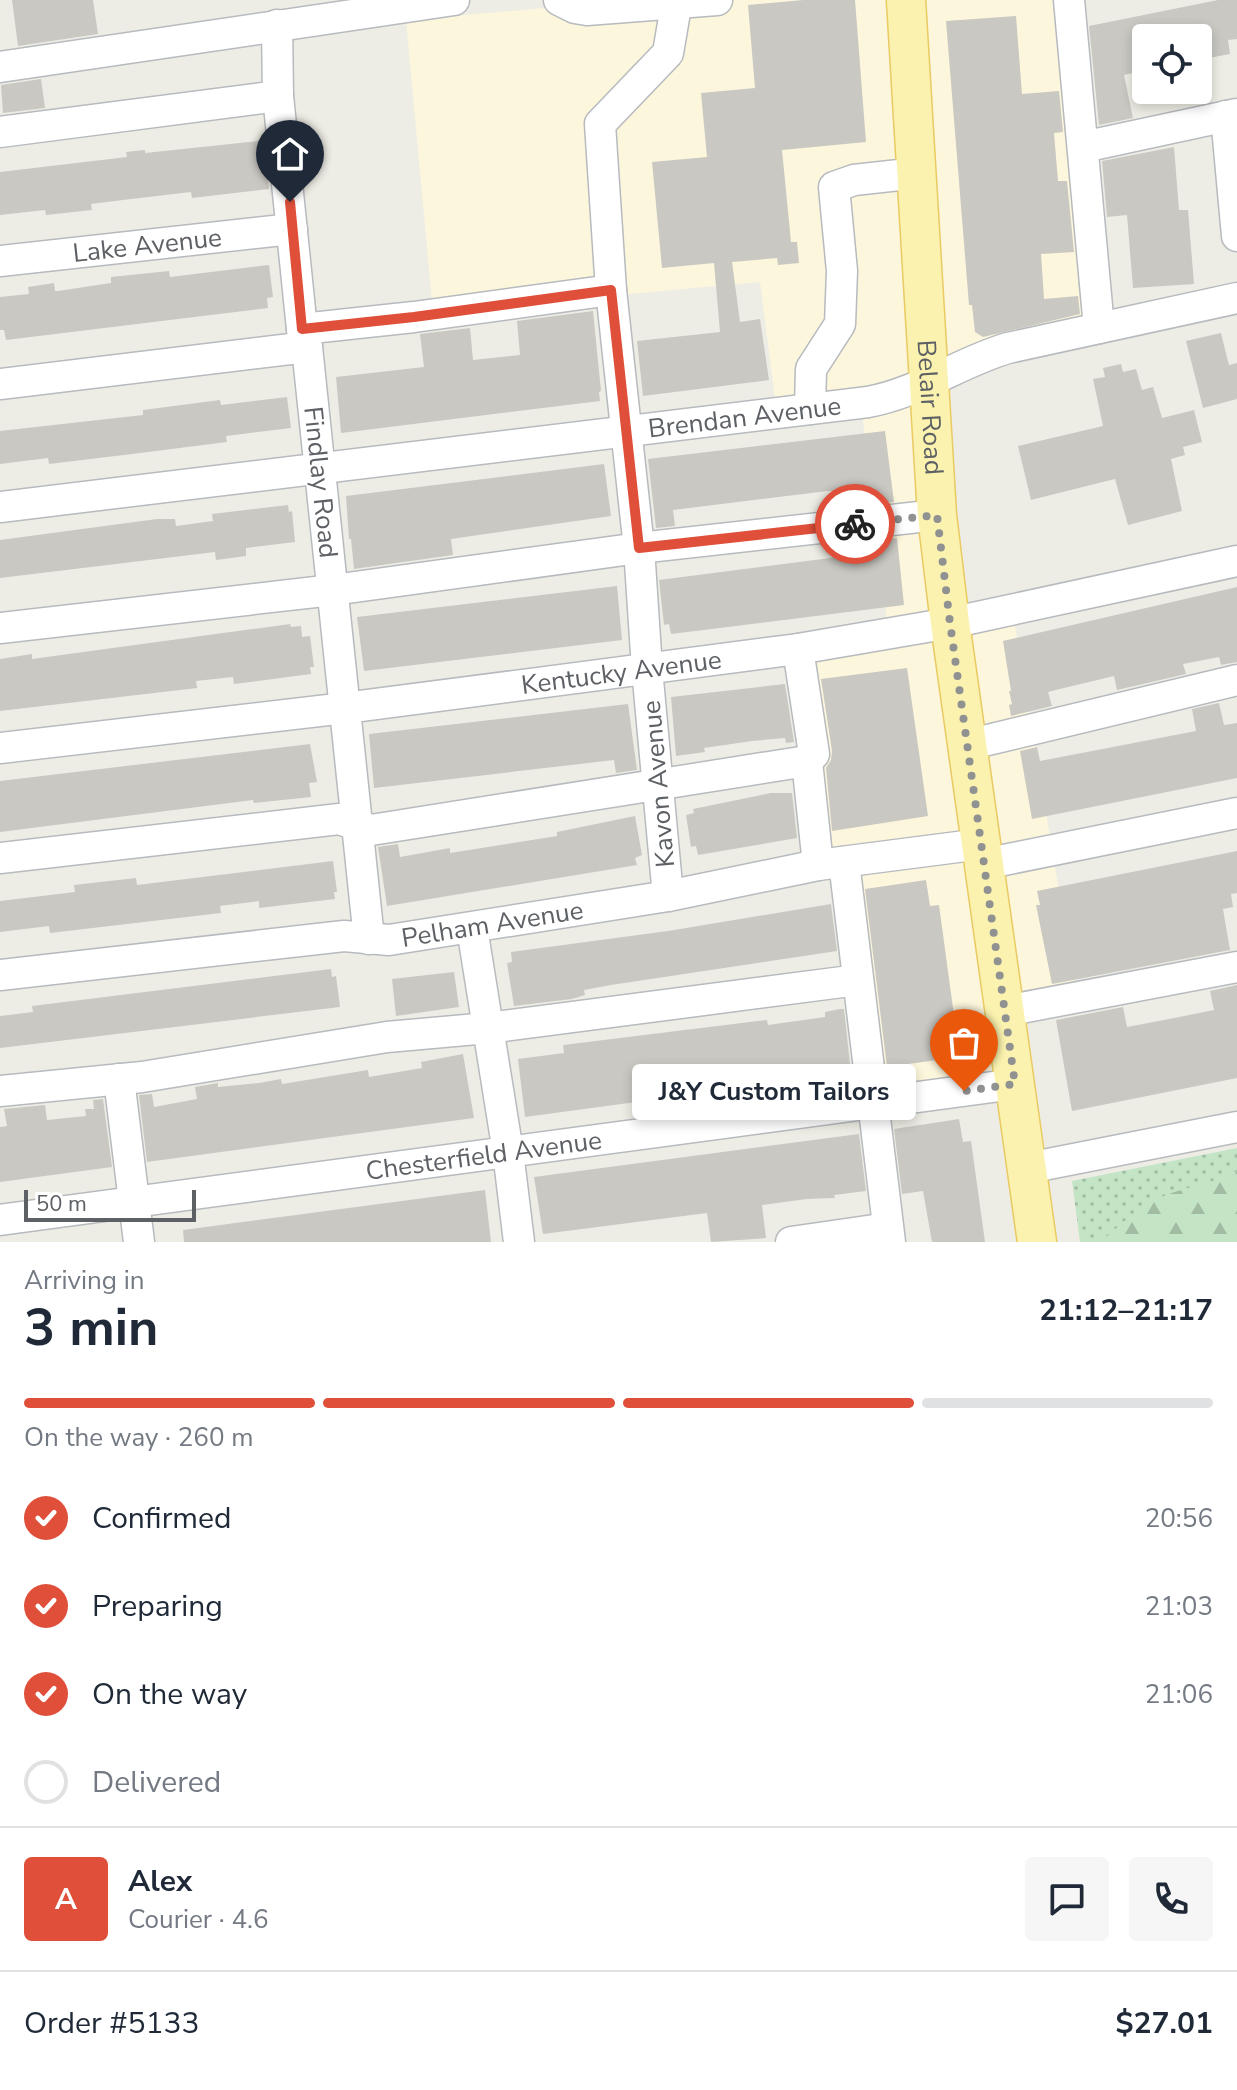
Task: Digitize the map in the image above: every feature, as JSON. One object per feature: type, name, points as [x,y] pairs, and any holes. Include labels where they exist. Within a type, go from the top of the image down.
[{"type":"main road","name":"Belair Road","points":[[906,0],[937,515],[1037,1242]]},
{"type":"street","points":[[0,67],[454,0]]},
{"type":"street","points":[[559,0],[587,10],[717,0]]},
{"type":"street","points":[[1069,0],[1099,328]]},
{"type":"street","name":"Kavon Avenue","points":[[668,896],[639,548],[611,290],[600,124],[668,53],[677,2]]},
{"type":"street","name":"Findlay Road","points":[[277,25],[278,96],[369,939]]},
{"type":"street","points":[[0,132],[278,96]]},
{"type":"street","points":[[1083,147],[1231,115],[1237,236]]},
{"type":"street","points":[[810,409],[811,369],[840,324],[842,271],[834,187],[854,180],[917,173]]},
{"type":"street","name":"Lake Avenue","points":[[0,261],[292,229]]},
{"type":"street","points":[[0,384],[305,338],[414,317],[611,290]]},
{"type":"street","name":"Brendan Avenue","points":[[0,507],[890,398],[996,351],[1237,298]]},
{"type":"street","points":[[0,628],[333,590],[639,548],[937,515]]},
{"type":"street","name":"Kentucky Avenue","points":[[0,748],[345,708],[798,649],[950,623],[1237,561]]},
{"type":"street","points":[[0,858],[339,819],[371,830],[807,761],[814,754],[798,649]]},
{"type":"street","points":[[967,745],[1237,680]]},
{"type":"street","points":[[791,1242],[889,1235],[858,980],[807,761]]},
{"type":"street","name":"Pelham Avenue","points":[[0,975],[344,936],[389,940],[668,896],[831,863],[983,854],[1237,813]]},
{"type":"street","points":[[472,928],[508,1152],[519,1242]]},
{"type":"street","points":[[1005,1011],[1237,967]]},
{"type":"street","points":[[0,1091],[119,1079],[387,1037],[488,1028],[858,980]]},
{"type":"street","points":[[119,1079],[139,1242]]},
{"type":"street","name":"Chesterfield Avenue","points":[[0,1220],[1015,1084]]},
{"type":"street","points":[[1028,1168],[1237,1127]]},
{"type":"shaded area","points":[[636,0],[1071,0],[1098,328],[929,368],[951,621],[1012,608],[1076,994],[1001,1009],[1011,1084],[873,1099],[841,867],[822,869],[798,650],[889,639],[861,404],[777,414],[760,282],[433,312],[406,20]]},
{"type":"green space","points":[[1237,1148],[1237,1242],[1080,1242],[1072,1181]]},
{"type":"green space","points":[[1237,1171],[1237,1242],[1103,1242],[1126,1220],[1157,1199]]},
{"type":"building","points":[[12,0],[93,0],[98,34],[18,46]]},
{"type":"building","points":[[803,0],[855,0],[866,142],[782,150],[791,242],[797,242],[799,263],[778,265],[777,258],[732,262],[740,322],[760,319],[769,380],[643,396],[637,341],[720,332],[714,263],[662,268],[652,162],[707,157],[701,93],[755,88],[748,5]]},
{"type":"building","points":[[1218,0],[1237,0],[1237,39],[1228,40],[1230,54],[1212,57],[1212,24],[1132,24],[1132,73],[1124,75],[1133,118],[1099,125],[1089,26]]},
{"type":"building","points":[[1016,16],[1022,94],[1059,91],[1063,132],[1054,133],[1058,181],[1067,181],[1074,252],[1041,254],[1044,299],[1078,296],[1080,314],[983,337],[975,332],[972,305],[969,305],[946,21]]},
{"type":"building","points":[[41,79],[45,108],[3,113],[1,85]]},
{"type":"building","points":[[258,141],[259,150],[265,150],[269,189],[192,198],[191,192],[91,204],[92,210],[46,215],[45,210],[0,215],[0,172],[127,157],[126,152],[145,150],[145,153]]},
{"type":"building","points":[[1174,147],[1179,210],[1188,210],[1194,284],[1133,288],[1127,215],[1107,217],[1102,161]]},
{"type":"building","points":[[269,265],[273,297],[267,298],[268,308],[6,340],[4,330],[0,330],[0,297],[29,294],[28,287],[54,283],[55,291],[58,291],[111,283],[111,277],[169,271],[170,277]]},
{"type":"building","points":[[593,311],[600,401],[341,433],[336,377],[424,367],[420,334],[470,328],[473,360],[520,355],[517,321]]},
{"type":"building","points":[[1221,333],[1229,365],[1237,363],[1237,399],[1203,408],[1186,341]]},
{"type":"building","points":[[1121,364],[1123,372],[1136,369],[1142,390],[1153,387],[1162,418],[1194,410],[1202,442],[1183,447],[1185,455],[1171,459],[1182,511],[1128,525],[1115,479],[1031,500],[1018,446],[1103,426],[1093,379],[1105,377],[1103,368]]},
{"type":"building","points":[[287,397],[291,428],[226,436],[227,442],[132,454],[49,464],[48,458],[0,464],[0,431],[143,415],[143,410],[220,400],[221,405]]},
{"type":"building","points":[[885,431],[894,502],[873,504],[872,488],[828,491],[673,510],[675,526],[656,528],[648,459]]},
{"type":"building","points":[[604,464],[611,516],[451,539],[453,555],[354,569],[346,496]]},
{"type":"building","points":[[288,505],[289,512],[292,511],[295,542],[246,548],[246,556],[216,560],[215,552],[0,578],[0,540],[157,519],[175,519],[176,526],[213,521],[212,514]]},
{"type":"building","points":[[897,538],[904,605],[671,634],[669,624],[664,625],[659,580],[877,552],[876,540]]},
{"type":"building","points":[[617,586],[622,640],[364,671],[357,617]]},
{"type":"building","points":[[1237,587],[1237,662],[1221,665],[1219,657],[1183,664],[1186,674],[1117,690],[1114,676],[1048,692],[1052,706],[1011,716],[1011,691],[1003,641]]},
{"type":"building","points":[[290,624],[291,627],[301,626],[302,637],[310,636],[314,667],[310,667],[311,674],[234,684],[233,677],[196,681],[197,688],[0,711],[0,659],[32,654],[32,659]]},
{"type":"building","points":[[907,668],[928,816],[832,831],[826,768],[832,751],[821,679]]},
{"type":"building","points":[[785,684],[794,742],[786,743],[785,738],[752,741],[704,748],[705,752],[676,756],[671,697]]},
{"type":"building","points":[[1219,703],[1224,725],[1237,723],[1237,778],[1032,819],[1020,751],[1037,747],[1040,761],[1196,731],[1192,709]]},
{"type":"building","points":[[628,704],[637,770],[616,773],[614,760],[374,788],[369,734]]},
{"type":"building","points":[[310,744],[317,782],[309,783],[311,797],[254,803],[253,800],[0,832],[0,781]]},
{"type":"building","points":[[771,793],[792,793],[797,838],[698,855],[696,846],[691,847],[686,815],[694,813],[693,809]]},
{"type":"building","points":[[635,816],[642,855],[635,858],[637,865],[387,906],[378,847],[398,844],[400,857],[450,848],[450,853],[557,836],[557,832]]},
{"type":"building","points":[[1237,851],[1237,893],[1231,894],[1233,907],[1223,909],[1230,950],[1052,984],[1036,905],[1040,905],[1037,891]]},
{"type":"building","points":[[333,861],[335,899],[259,908],[259,901],[220,906],[221,913],[50,933],[49,926],[0,932],[0,901],[75,892],[74,885],[136,878],[137,885]]},
{"type":"building","points":[[926,880],[930,906],[939,905],[959,1052],[950,1053],[951,1058],[887,1067],[865,889]]},
{"type":"building","points":[[831,904],[837,951],[611,985],[584,990],[585,995],[572,999],[514,1006],[507,963],[512,962],[511,952],[668,931]]},
{"type":"building","points":[[331,969],[332,977],[336,976],[340,1007],[0,1048],[0,1016],[33,1012],[32,1006]]},
{"type":"building","points":[[454,972],[459,1007],[396,1016],[392,979]]},
{"type":"building","points":[[1237,985],[1237,1078],[1072,1111],[1056,1020],[1123,1007],[1127,1027],[1164,1020],[1214,1010],[1210,991]]},
{"type":"building","points":[[844,1009],[851,1073],[525,1117],[518,1059],[564,1053],[563,1045],[767,1020],[768,1025],[825,1017],[825,1012]]},
{"type":"building","points":[[463,1054],[474,1118],[147,1162],[139,1095],[152,1094],[154,1107],[197,1099],[195,1087],[218,1083],[218,1087],[281,1079],[282,1084],[368,1070],[369,1077],[422,1068],[421,1062]]},
{"type":"building","points":[[103,1099],[112,1167],[0,1182],[0,1127],[7,1126],[4,1109],[45,1105],[47,1120],[86,1116],[85,1109],[94,1109],[93,1100]]},
{"type":"building","points":[[959,1119],[963,1142],[971,1141],[985,1242],[932,1242],[923,1191],[902,1194],[894,1129]]},
{"type":"building","points":[[859,1134],[866,1191],[834,1195],[835,1198],[762,1205],[766,1238],[711,1242],[707,1213],[543,1234],[534,1177]]},
{"type":"building","points":[[485,1190],[491,1242],[184,1242],[183,1230]]},
{"type":"way so far","points":[[855,524],[937,515],[1015,1084],[964,1091]]},
{"type":"place","name":"J&Y Custom Tailors","points":[[964,1091]]},
{"type":"route","points":[[290,202],[302,329],[611,290],[639,548],[855,524]]}]
